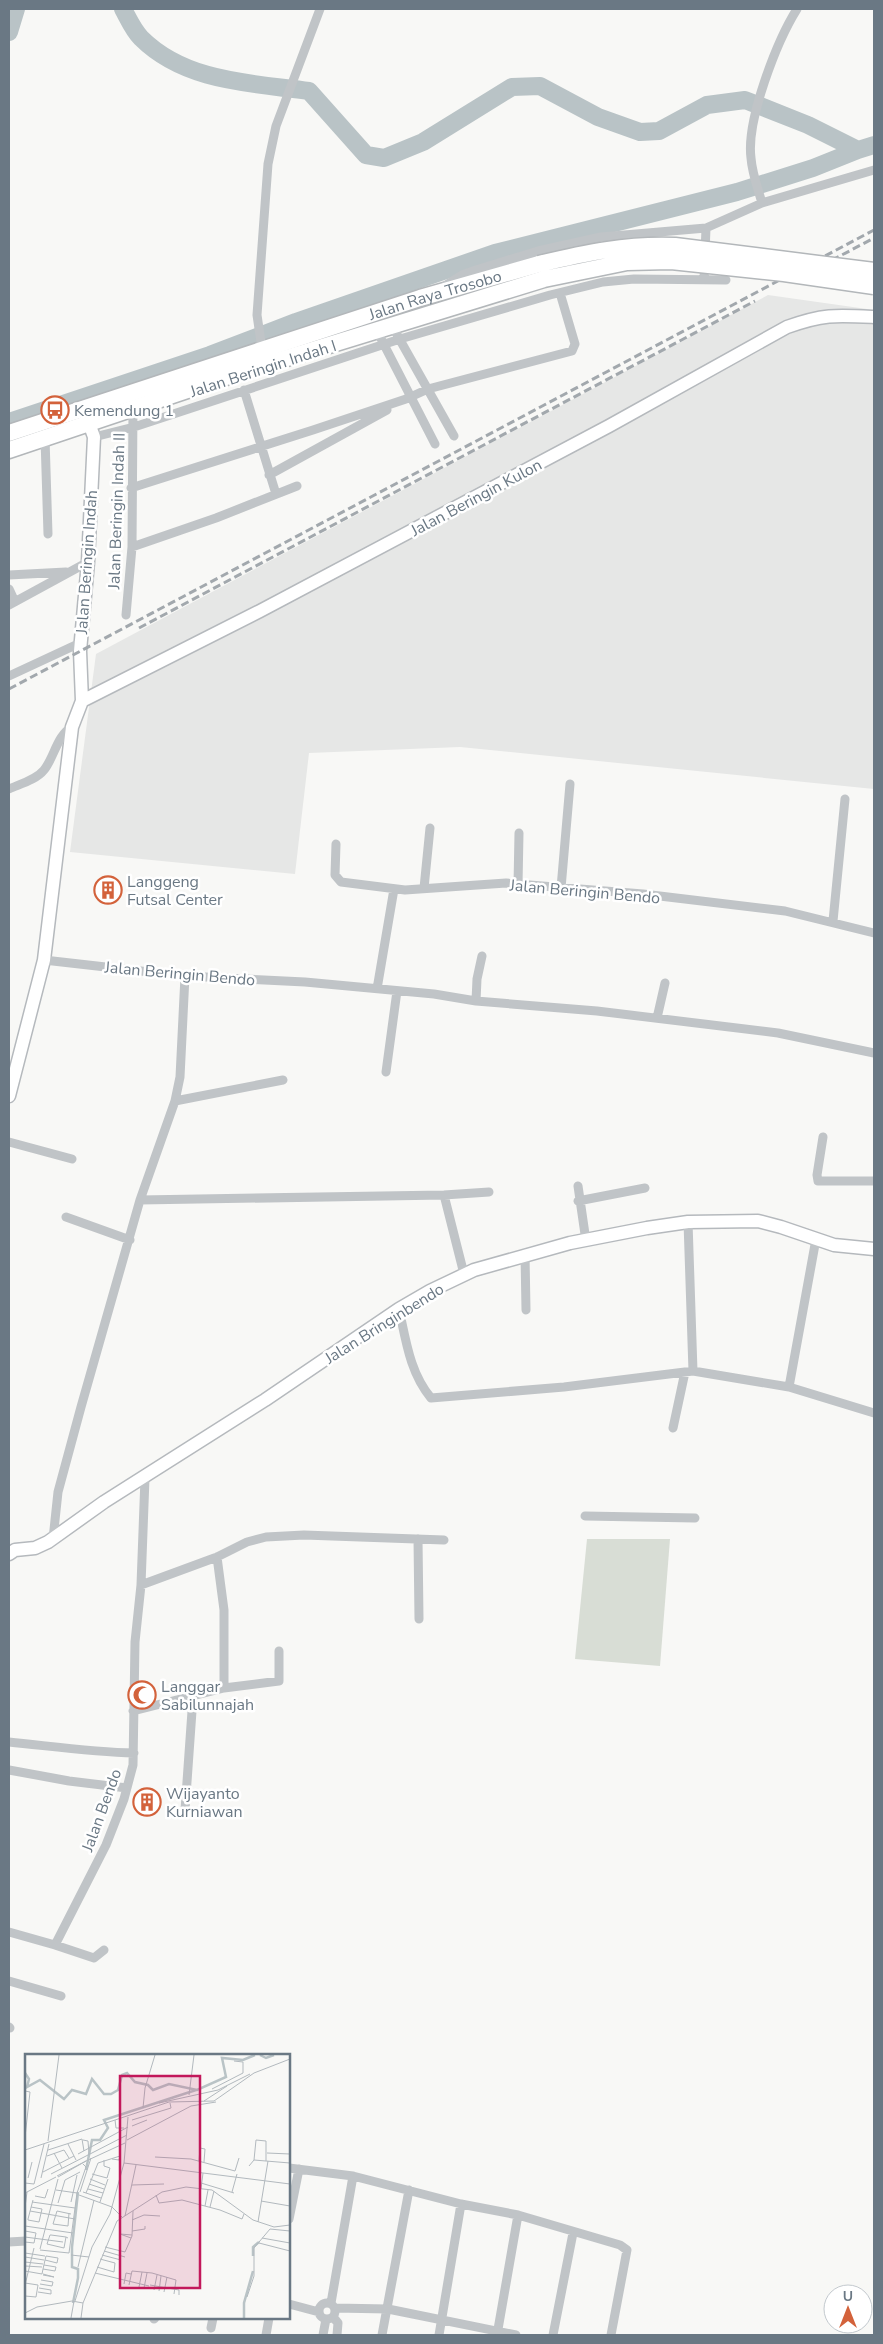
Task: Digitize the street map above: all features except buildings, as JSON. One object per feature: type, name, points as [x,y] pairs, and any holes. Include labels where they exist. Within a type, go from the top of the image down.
[{"type":"highway","name":"Jalan Raya Trosobo","points":[[9,450],[45,438],[91,430],[133,408],[384,327],[541,272],[596,250],[652,245],[675,246],[874,271]]},
{"type":"highway","name":"Jalan Raya Trosobo","points":[[9,433],[261,340],[432,295],[541,272],[627,262],[671,261],[784,273],[874,286]]},
{"type":"street","points":[[261,340],[257,315],[268,164],[276,126],[287,102],[320,9]]},
{"type":"street","points":[[762,203],[751,158],[751,134],[763,90],[784,30],[798,9]]},
{"type":"street","points":[[432,295],[462,275],[538,251],[601,237],[706,228],[762,203],[874,170]]},
{"type":"street","points":[[704,280],[706,228]]},
{"type":"street","name":"Jalan Beringin Indah I","points":[[91,430],[134,427],[384,346],[400,339],[560,292],[603,282],[634,279],[726,280]]},
{"type":"street","points":[[269,475],[408,398],[428,389],[572,350],[575,344],[560,292]]},
{"type":"street","name":"Jalan Beringin Kulon","points":[[82,701],[252,615],[609,426],[787,327],[814,317],[833,314],[874,317]]},
{"type":"street","points":[[384,327],[400,339],[454,436]]},
{"type":"street","points":[[384,327],[384,346],[408,398],[435,444]]},
{"type":"street","points":[[244,390],[276,494]]},
{"type":"street","points":[[132,488],[408,398]]},
{"type":"street","name":"Jalan Beringin Indah II","points":[[126,615],[132,547],[133,408]]},
{"type":"street","name":"Jalan Beringin Indah","points":[[82,701],[80,643],[88,562],[91,430]]},
{"type":"street","points":[[45,438],[48,534]]},
{"type":"street","points":[[132,547],[216,518],[297,486]]},
{"type":"street","points":[[9,589],[12,603],[88,562]]},
{"type":"street","points":[[9,575],[68,572]]},
{"type":"street","points":[[9,676],[80,643]]},
{"type":"street","points":[[9,1096],[44,960],[72,727],[82,701]]},
{"type":"street","points":[[9,789],[40,775],[65,732],[72,727]]},
{"type":"street","points":[[562,888],[570,784]]},
{"type":"street","points":[[833,921],[845,799]]},
{"type":"street","points":[[424,888],[430,828]]},
{"type":"street","points":[[518,884],[520,833]]},
{"type":"street","name":"Jalan Beringin Bendo","points":[[336,844],[334,875],[336,879],[342,882],[394,889],[518,884],[643,894],[785,911],[833,921],[874,934]]},
{"type":"street","points":[[377,989],[394,889]]},
{"type":"street","points":[[476,1001],[477,979],[482,956]]},
{"type":"street","name":"Jalan Beringin Bendo","points":[[44,960],[185,976],[305,982],[476,1001],[657,1018],[778,1033],[874,1053]]},
{"type":"street","points":[[53,1538],[58,1492],[140,1200],[175,1101],[180,1077],[185,976]]},
{"type":"street","points":[[657,1018],[665,983]]},
{"type":"street","points":[[386,1072],[397,991]]},
{"type":"street","points":[[175,1101],[283,1080]]},
{"type":"street","points":[[823,1136],[816,1175],[818,1180],[874,1181]]},
{"type":"street","points":[[9,1142],[72,1159]]},
{"type":"street","points":[[578,1186],[578,1201],[586,1241]]},
{"type":"street","points":[[578,1201],[645,1188]]},
{"type":"street","points":[[140,1200],[444,1195],[489,1192]]},
{"type":"street","points":[[444,1195],[464,1274]]},
{"type":"street","points":[[66,1218],[130,1240]]},
{"type":"street","name":"Jalan Bringinbendo","points":[[14,1552],[35,1548],[53,1538],[104,1502],[145,1478],[399,1310],[464,1274],[525,1254],[647,1228],[688,1222],[758,1221],[834,1245],[874,1249]]},
{"type":"street","points":[[673,1428],[689,1372],[688,1222]]},
{"type":"street","points":[[789,1387],[816,1239]]},
{"type":"street","points":[[525,1254],[526,1310]]},
{"type":"street","points":[[399,1310],[412,1365],[418,1380],[430,1398],[689,1372],[789,1387],[874,1413]]},
{"type":"street","name":"Jalan Bendo","points":[[54,1945],[106,1845],[127,1788],[134,1753],[135,1642],[145,1478]]},
{"type":"street","points":[[585,1516],[695,1518]]},
{"type":"street","points":[[140,1584],[216,1557],[247,1542],[266,1537],[304,1535],[444,1540]]},
{"type":"street","points":[[9,1538],[14,1552]]},
{"type":"street","points":[[418,1539],[419,1618]]},
{"type":"street","points":[[216,1557],[224,1610],[224,1688]]},
{"type":"street","points":[[133,1710],[224,1688],[279,1681],[279,1651]]},
{"type":"street","points":[[185,1810],[193,1697]]},
{"type":"street","points":[[9,1742],[73,1747],[106,1753],[134,1753]]},
{"type":"street","points":[[9,1770],[127,1788]]},
{"type":"street","points":[[9,1932],[96,1959],[104,1950]]},
{"type":"street","points":[[9,1981],[61,1996]]},
{"type":"street","points":[[290,2168],[353,2176],[461,2204],[518,2215],[573,2233],[616,2244],[627,2250],[611,2335]]},
{"type":"street","points":[[290,2214],[299,2169]]},
{"type":"street","points":[[323,2335],[331,2312],[353,2176]]},
{"type":"street","points":[[382,2335],[408,2190]]},
{"type":"street","points":[[439,2335],[461,2204]]},
{"type":"street","points":[[497,2333],[518,2215]]},
{"type":"street","points":[[553,2335],[573,2233]]},
{"type":"street","points":[[9,2242],[25,2241]]},
{"type":"street","points":[[290,2304],[319,2312],[321,2317],[331,2312],[388,2309],[497,2333],[516,2335]]},
{"type":"street","points":[[319,2312],[322,2304],[331,2312],[338,2323],[337,2335]]},
{"type":"street","points":[[210,2328],[213,2319]]},
{"type":"street","points":[[266,2335],[270,2319]]},
{"type":"shaded area","points":[[768,295],[874,310],[874,789],[460,747],[309,753],[295,874],[70,852],[96,654]]},
{"type":"shaded area","points":[[587,1539],[670,1539],[660,1666],[575,1659]]},
{"type":"waterway","points":[[9,32],[16,9]]},
{"type":"waterway","points":[[123,9],[133,28],[141,38],[158,53],[178,64],[220,78],[309,91],[366,155],[384,158],[423,142],[512,87],[540,86],[598,117],[640,132],[659,131],[707,105],[745,100],[808,125],[858,150],[874,145]]},
{"type":"waterway","points":[[9,422],[210,355],[296,322],[495,253],[737,192],[813,168],[858,150]]},
{"type":"railway","points":[[9,689],[874,230]]},
{"type":"railway","points":[[821,266],[874,238]]},
{"type":"railway","points":[[139,628],[755,301]]},
{"type":"place","name":"Kemendung 1","points":[[55,410]]},
{"type":"place","name":"Langgeng Futsal Center","points":[[108,890]]},
{"type":"place","name":"Langgar Sabilunnajah","points":[[142,1695]]},
{"type":"place","name":"Wijayanto Kurniawan","points":[[147,1802]]}]
